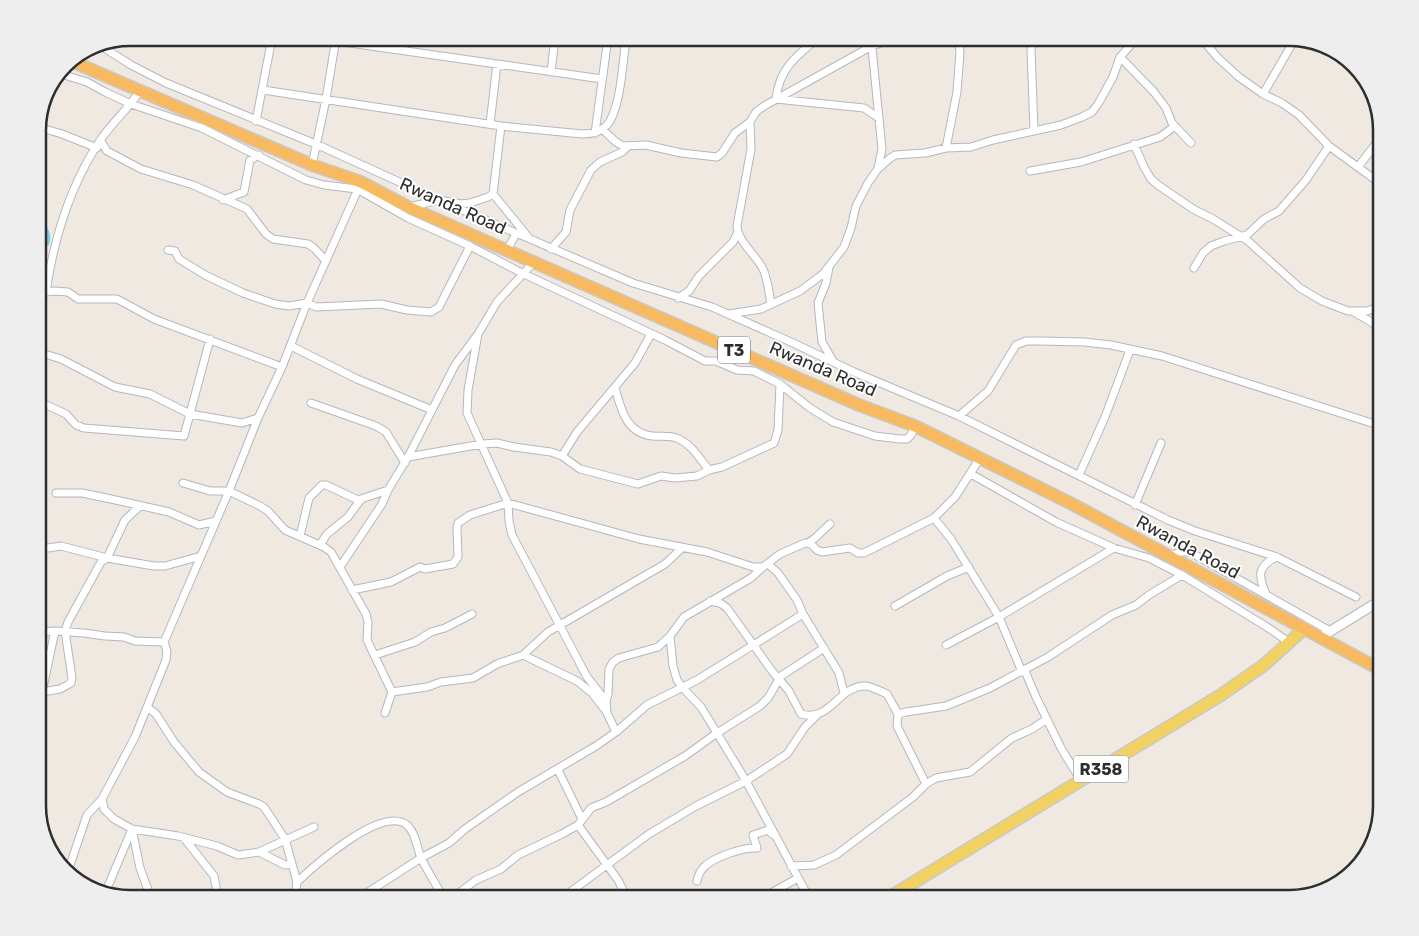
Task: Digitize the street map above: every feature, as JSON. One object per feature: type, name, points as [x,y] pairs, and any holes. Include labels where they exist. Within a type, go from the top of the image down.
[{"type":"highway","name":"Rwanda Road","points":[[78,65],[859,405],[915,426],[1170,556],[1305,628],[1326,634],[1373,664]]},
{"type":"main road","name":"R358","points":[[901,890],[1221,695],[1264,666],[1305,628]]},
{"type":"street","points":[[256,121],[271,46]]},
{"type":"street","points":[[312,165],[318,145],[335,46]]},
{"type":"street","points":[[380,46],[602,78]]},
{"type":"street","points":[[551,72],[554,46]]},
{"type":"street","points":[[599,131],[602,78],[607,46]]},
{"type":"street","points":[[263,90],[501,126],[582,134],[599,131],[609,122],[617,100],[625,46]]},
{"type":"street","points":[[776,100],[778,84],[786,68],[809,46]]},
{"type":"street","points":[[599,131],[619,144],[646,146],[716,157],[722,154],[735,133],[750,122],[756,112],[764,106],[872,46],[882,149],[877,170]]},
{"type":"street","points":[[946,148],[957,92],[959,46]]},
{"type":"street","points":[[1032,46],[1034,130]]},
{"type":"street","points":[[727,314],[752,312],[771,304],[807,287],[829,267],[844,247],[856,206],[868,183],[889,158],[946,148],[971,147],[1034,130],[1060,126],[1092,112],[1102,98],[1120,57],[1130,46]]},
{"type":"street","points":[[1208,46],[1239,77],[1263,94],[1282,103],[1299,115],[1330,146],[1373,178]]},
{"type":"street","points":[[1263,94],[1291,46]]},
{"type":"street","points":[[108,50],[148,74],[256,121],[318,145],[551,249],[633,283],[712,307],[959,416],[1080,475],[1135,505],[1195,531],[1277,557],[1356,597]]},
{"type":"street","points":[[1120,57],[1154,92],[1166,108],[1172,123],[1191,143]]},
{"type":"street","points":[[490,124],[496,64]]},
{"type":"street","points":[[67,76],[88,82],[132,104],[194,125],[315,183],[359,186],[408,218],[470,246],[705,361],[716,361],[737,370],[751,370],[780,384],[822,416],[846,427],[875,436],[907,439],[912,435],[915,426]]},
{"type":"street","points":[[139,92],[132,104],[100,140],[72,192],[62,216],[46,292],[68,292],[78,299],[117,299],[154,320],[282,367]]},
{"type":"street","points":[[776,100],[864,108],[879,118]]},
{"type":"street","points":[[678,298],[688,291],[699,276],[733,242],[737,234],[751,149],[750,122]]},
{"type":"street","points":[[501,126],[493,194],[518,227],[531,240]]},
{"type":"street","points":[[1030,171],[1081,162],[1164,135],[1175,126]]},
{"type":"street","points":[[46,130],[62,134],[97,148]]},
{"type":"street","points":[[100,140],[106,151],[126,162],[146,171],[199,187],[247,210],[262,231],[269,236],[308,244],[326,261]]},
{"type":"street","points":[[1134,144],[1151,179],[1158,185],[1192,209],[1241,237],[1300,288],[1322,301],[1354,312],[1373,322]]},
{"type":"street","points":[[551,249],[566,232],[570,210],[591,170],[600,162],[622,152],[628,146]]},
{"type":"street","points":[[1194,268],[1204,252],[1211,246],[1251,232],[1264,219],[1283,207],[1306,180],[1330,146]]},
{"type":"street","points":[[1358,168],[1373,149]]},
{"type":"street","points":[[223,200],[244,192],[250,160],[259,155]]},
{"type":"street","points":[[70,864],[88,814],[102,799],[135,737],[148,707],[166,660],[167,651],[164,642],[230,491],[258,418],[291,346],[307,303],[359,186]]},
{"type":"street","points":[[408,207],[438,200],[461,204],[470,203],[493,194]]},
{"type":"street","points":[[507,250],[516,234]]},
{"type":"street","points":[[737,234],[763,270],[767,280],[771,304]]},
{"type":"street","points":[[168,250],[175,251],[179,259],[205,276],[243,293],[275,304],[290,306],[307,303],[316,307],[381,304],[407,310],[434,311],[439,307],[470,246]]},
{"type":"street","points":[[340,567],[377,512],[455,365],[478,334],[497,302],[534,262]]},
{"type":"street","points":[[829,267],[826,283],[818,303],[822,342],[835,362]]},
{"type":"street","points":[[1354,312],[1373,309]]},
{"type":"street","points":[[478,334],[466,406],[467,413],[508,503],[508,521],[512,535],[587,677],[606,700]]},
{"type":"street","points":[[562,456],[577,432],[635,363],[651,334]]},
{"type":"street","points":[[46,405],[66,414],[76,425],[84,428],[183,437],[210,339]]},
{"type":"street","points":[[959,416],[988,391],[1016,344],[1026,341],[1084,342],[1119,346],[1162,356],[1373,423]]},
{"type":"street","points":[[291,346],[357,379],[432,410]]},
{"type":"street","points":[[1080,475],[1105,417],[1130,350]]},
{"type":"street","points":[[46,355],[60,359],[115,386],[150,394],[190,414],[242,423],[258,418]]},
{"type":"street","points":[[406,460],[482,444],[497,443],[544,450],[562,456],[580,469],[620,478],[635,484],[661,476],[675,478],[694,477],[709,470],[722,467],[774,443],[778,430],[780,384]]},
{"type":"street","points":[[615,388],[622,413],[629,424],[645,434],[674,437],[681,440],[691,448],[709,470]]},
{"type":"street","points":[[311,403],[376,426],[386,432],[406,460]]},
{"type":"street","points":[[1135,505],[1161,442]]},
{"type":"street","points":[[808,543],[819,551],[850,548],[858,553],[864,553],[934,518],[955,497],[980,458]]},
{"type":"street","points":[[971,474],[1056,522],[1114,548],[1149,558],[1182,575],[1290,643]]},
{"type":"street","points":[[183,483],[210,490],[230,491],[268,511],[282,527],[330,552],[366,614],[368,622],[367,640],[392,692],[385,712]]},
{"type":"street","points":[[300,536],[310,498],[322,485],[326,485],[360,501]]},
{"type":"street","points":[[320,546],[329,532],[348,517],[360,501],[388,490]]},
{"type":"street","points":[[56,493],[82,493],[169,512],[199,525],[216,521]]},
{"type":"street","points":[[352,590],[392,582],[420,567],[425,569],[453,564],[458,557],[458,524],[470,515],[508,503],[639,539],[707,552],[747,566],[765,565],[780,576],[797,600],[803,614],[839,673],[844,693]]},
{"type":"street","points":[[46,691],[60,689],[72,683],[65,632],[71,615],[101,562],[107,558],[124,520],[140,506]]},
{"type":"street","points":[[934,518],[969,567],[999,617],[1061,748],[1081,781]]},
{"type":"street","points":[[607,713],[606,700],[609,669],[613,662],[619,658],[653,649],[670,636],[684,617],[751,578],[765,565],[784,552],[816,538],[830,524]]},
{"type":"street","points":[[46,548],[61,546],[107,558],[161,567],[202,556]]},
{"type":"street","points":[[392,692],[427,688],[442,682],[473,678],[497,664],[523,655],[544,635],[665,564],[682,548]]},
{"type":"street","points":[[946,645],[999,617],[1114,548]]},
{"type":"street","points":[[1170,556],[1180,552],[1190,552],[1266,594],[1326,634],[1373,605]]},
{"type":"street","points":[[1266,594],[1260,580],[1261,570],[1265,564],[1277,557]]},
{"type":"street","points":[[895,606],[947,576],[969,567]]},
{"type":"street","points":[[898,714],[946,706],[990,688],[1023,671],[1112,615],[1136,605],[1182,575]]},
{"type":"street","points":[[710,601],[720,603],[727,608],[778,679],[789,691],[801,714],[817,715]]},
{"type":"street","points":[[375,654],[415,642],[431,632],[447,627],[472,614]]},
{"type":"street","points":[[371,890],[421,858],[449,843],[465,829],[518,792],[558,770],[616,732],[647,705],[683,688],[803,614]]},
{"type":"street","points":[[46,673],[55,631]]},
{"type":"street","points":[[46,632],[119,636],[135,641],[164,642]]},
{"type":"street","points":[[670,636],[675,675],[683,688],[701,706],[746,781],[805,890]]},
{"type":"street","points":[[463,890],[476,880],[501,869],[518,855],[562,834],[580,822],[591,808],[606,802],[685,756],[760,706],[768,698],[778,679],[824,648]]},
{"type":"street","points":[[523,655],[577,681],[592,692],[607,713],[616,732]]},
{"type":"street","points":[[573,890],[648,834],[696,806],[746,781],[786,754],[805,727],[817,715],[832,706],[844,693],[859,687],[870,686],[877,691],[887,694],[898,714],[897,726],[926,784]]},
{"type":"street","points":[[148,707],[156,714],[193,767],[227,792],[264,807],[285,839],[297,882],[296,890]]},
{"type":"street","points":[[791,866],[814,865],[836,855],[913,797],[926,784],[936,778],[970,772],[1012,738],[1048,719]]},
{"type":"street","points":[[558,770],[580,822],[624,890]]},
{"type":"street","points":[[102,799],[104,809],[114,819],[132,829],[184,837],[217,846],[238,855],[259,852],[314,827]]},
{"type":"street","points":[[297,882],[334,850],[379,824],[394,822],[406,824],[411,830],[421,858],[439,890]]},
{"type":"street","points":[[108,887],[132,829]]},
{"type":"street","points":[[132,829],[140,868],[148,890]]},
{"type":"street","points":[[697,881],[702,869],[709,862],[744,848],[757,848],[753,835],[768,830],[777,840]]},
{"type":"street","points":[[184,837],[214,876],[217,890]]},
{"type":"street","points":[[259,852],[285,865],[292,864]]},
{"type":"street","points":[[776,890],[798,878]]},
{"type":"water","points":[[46,226],[50,238],[49,245],[46,246]]}]
